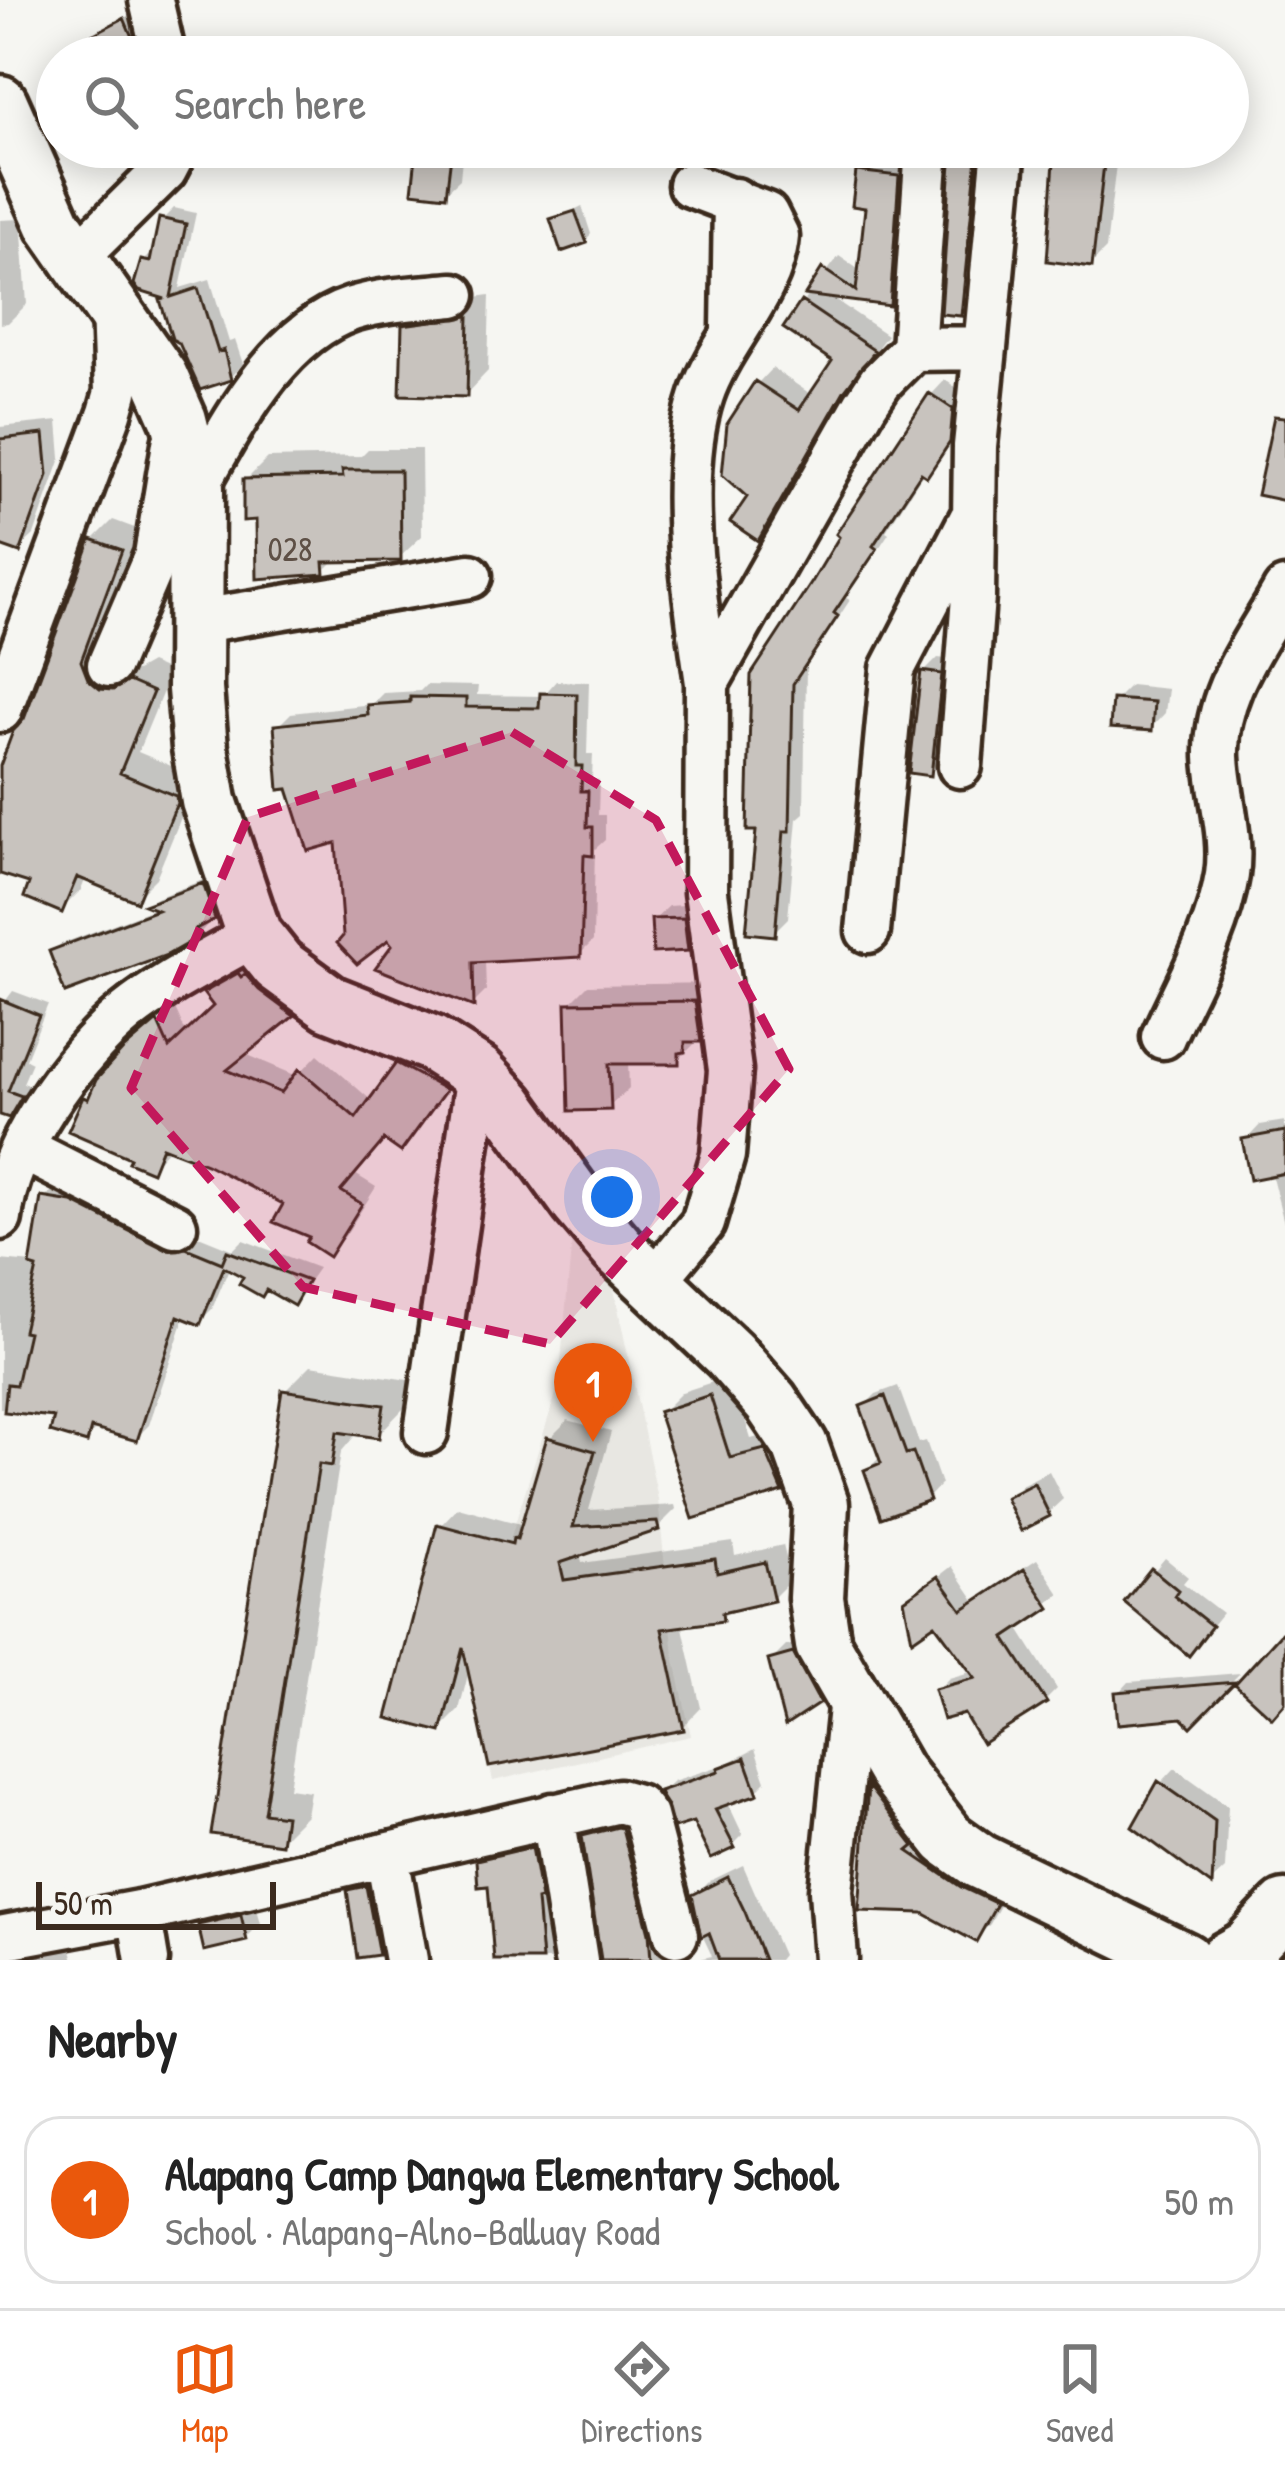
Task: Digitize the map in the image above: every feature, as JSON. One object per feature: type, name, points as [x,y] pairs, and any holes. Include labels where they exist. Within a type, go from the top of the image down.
[{"type":"main road","points":[[0,103],[54,225],[160,377],[179,420],[196,488],[195,689],[208,801],[254,935],[304,987],[348,1011],[431,1043],[478,1073],[618,1249],[729,1354],[770,1402],[800,1445],[821,1504],[818,1620],[832,1666],[896,1772],[949,1839],[980,1862],[1184,1960]]},
{"type":"main road","points":[[1226,1960],[1246,1948],[1285,1909]]},
{"type":"street","points":[[151,0],[159,36]]},
{"type":"street","points":[[75,259],[166,168]]},
{"type":"street","points":[[707,683],[865,405],[913,349],[926,168]]},
{"type":"street","points":[[960,766],[974,597],[975,446],[1002,168]]},
{"type":"street","points":[[654,1282],[703,1223],[723,1155],[728,1107],[727,1029],[706,892],[707,683],[691,536],[691,446],[702,394],[733,330],[735,200],[690,185]]},
{"type":"street","points":[[196,488],[251,400],[286,352],[306,335],[354,309],[454,295]]},
{"type":"street","points":[[0,710],[110,413],[116,375],[113,307]]},
{"type":"street","points":[[913,349],[985,348]]},
{"type":"street","points":[[109,665],[156,555],[179,420]]},
{"type":"street","points":[[868,931],[893,669],[974,512]]},
{"type":"street","points":[[194,622],[470,576]]},
{"type":"street","points":[[1163,1037],[1202,952],[1227,877],[1229,849],[1217,753],[1227,691],[1285,590]]},
{"type":"street","points":[[0,1218],[2,1198],[22,1148],[55,1093],[124,1014],[254,935]]},
{"type":"street","points":[[426,1432],[478,1073]]},
{"type":"street","points":[[22,1148],[175,1226]]},
{"type":"street","points":[[836,1960],[830,1891],[851,1698]]},
{"type":"street","points":[[0,1938],[139,1912],[619,1801],[637,1806],[645,1816],[676,1935]]},
{"type":"street","points":[[553,1815],[575,1960]]},
{"type":"street","points":[[387,1856],[406,1960]]},
{"type":"street","points":[[139,1912],[147,1960]]},
{"type":"highlighted area","points":[[512,732],[656,820],[789,1069],[550,1344],[303,1287],[131,1088],[248,817]]},
{"type":"shaded area","points":[[574,1214],[602,1232],[658,1499],[674,1655],[691,1736],[493,1781],[474,1695],[479,1638],[559,1384]]},
{"type":"building","points":[[124,18],[132,36],[90,36]]},
{"type":"building","points":[[415,168],[449,168],[446,196],[412,192]]},
{"type":"building","points":[[951,168],[976,168],[961,316],[941,314]]},
{"type":"building","points":[[1054,168],[1104,168],[1092,267],[1047,261]]},
{"type":"building","points":[[856,171],[899,176],[890,306],[805,295],[822,268],[856,291],[865,208],[852,206]]},
{"type":"building","points":[[575,211],[587,243],[561,252],[550,219]]},
{"type":"building","points":[[159,218],[186,224],[171,297],[198,288],[231,380],[200,390],[179,343],[172,339],[160,300],[165,299],[139,291],[134,284],[141,260],[150,262]]},
{"type":"building","points":[[801,301],[875,351],[844,391],[758,541],[730,522],[747,497],[722,475],[727,424],[755,381],[799,410],[832,361],[783,328]]},
{"type":"building","points":[[469,316],[467,397],[400,395],[402,325]]},
{"type":"building","points":[[929,393],[953,409],[950,442],[927,477],[921,473],[873,546],[877,549],[793,684],[790,831],[784,831],[775,936],[746,933],[756,831],[747,831],[751,675]]},
{"type":"building","points":[[1274,416],[1285,417],[1285,501],[1257,495]]},
{"type":"building","points":[[44,434],[48,475],[20,553],[0,546],[0,439]]},
{"type":"building","points":[[342,470],[400,470],[401,561],[324,562],[325,574],[257,579],[256,520],[243,521],[243,479],[343,477]]},
{"type":"building","points":[[91,539],[122,550],[81,661],[88,679],[100,689],[113,690],[128,681],[153,692],[120,773],[176,796],[177,803],[137,902],[77,877],[62,913],[24,897],[29,883],[0,874],[0,766],[13,731],[24,719]]},
{"type":"building","points":[[921,671],[942,674],[931,776],[909,773]]},
{"type":"building","points":[[540,693],[577,694],[576,766],[582,766],[581,791],[588,791],[587,827],[593,827],[593,856],[584,855],[581,957],[473,963],[474,1007],[375,968],[392,945],[388,940],[357,964],[337,943],[343,936],[336,843],[308,851],[288,789],[279,790],[274,725],[368,715],[367,705],[410,702],[410,697],[466,698],[466,707],[539,708]]},
{"type":"building","points":[[1112,699],[1154,702],[1152,731],[1110,728]]},
{"type":"building","points":[[203,883],[215,919],[196,929],[202,935],[167,955],[65,993],[49,951],[157,910],[144,905]]},
{"type":"building","points":[[684,918],[688,951],[653,953],[651,919]]},
{"type":"building","points":[[238,973],[294,1016],[227,1070],[281,1093],[299,1069],[356,1118],[396,1063],[446,1090],[401,1152],[384,1140],[341,1191],[362,1204],[329,1257],[306,1242],[309,1237],[273,1222],[283,1204],[206,1164],[162,1147],[152,1172],[68,1131],[83,1097],[88,1099],[96,1080],[123,1050],[157,1021],[169,1048],[213,1006],[203,993]]},
{"type":"building","points":[[0,999],[39,1015],[8,1091],[22,1096],[9,1118],[0,1115]]},
{"type":"building","points":[[695,1001],[701,1042],[685,1042],[679,1064],[609,1064],[611,1110],[569,1111],[566,1003]]},
{"type":"building","points":[[1285,1131],[1285,1173],[1250,1180],[1242,1139]]},
{"type":"building","points":[[41,1197],[72,1202],[165,1249],[186,1248],[222,1263],[227,1251],[308,1281],[294,1306],[266,1290],[262,1297],[239,1284],[243,1277],[224,1267],[200,1325],[178,1316],[137,1441],[91,1428],[87,1443],[50,1432],[54,1417],[4,1412],[7,1384],[16,1385],[28,1332],[23,1331],[37,1268],[30,1266]]},
{"type":"building","points":[[282,1390],[384,1405],[379,1438],[337,1432],[332,1466],[319,1464],[264,1813],[285,1816],[281,1844],[211,1834]]},
{"type":"building","points":[[710,1395],[730,1458],[765,1449],[783,1492],[693,1519],[658,1412]]},
{"type":"building","points":[[885,1396],[906,1454],[913,1452],[930,1500],[881,1518],[864,1470],[881,1463],[860,1406]]},
{"type":"building","points":[[547,1437],[595,1451],[573,1527],[657,1522],[659,1530],[560,1563],[564,1580],[715,1559],[717,1573],[765,1562],[774,1601],[722,1613],[723,1621],[662,1629],[684,1730],[489,1767],[463,1648],[441,1732],[387,1718],[437,1524],[512,1544]]},
{"type":"building","points":[[1034,1483],[1050,1516],[1021,1531],[1005,1498]]},
{"type":"building","points":[[1151,1568],[1178,1590],[1174,1596],[1212,1626],[1189,1656],[1124,1602]]},
{"type":"building","points":[[1024,1569],[1050,1608],[1005,1638],[1047,1703],[982,1744],[964,1714],[943,1720],[934,1689],[975,1678],[935,1624],[912,1640],[904,1600],[938,1576],[962,1610]]},
{"type":"building","points":[[1285,1629],[1285,1703],[1272,1718],[1235,1684]]},
{"type":"building","points":[[793,1653],[820,1703],[785,1726],[768,1660]]},
{"type":"building","points":[[1235,1682],[1191,1727],[1182,1718],[1118,1724],[1115,1692]]},
{"type":"building","points":[[745,1758],[758,1794],[715,1809],[735,1848],[711,1859],[693,1822],[674,1828],[659,1791]]},
{"type":"building","points":[[1158,1781],[1215,1821],[1212,1886],[1132,1827]]},
{"type":"building","points":[[868,1786],[914,1846],[908,1851],[961,1887],[997,1904],[976,1942],[923,1913],[859,1911]]},
{"type":"building","points":[[618,1827],[649,1933],[651,1960],[601,1960],[582,1836]]},
{"type":"building","points":[[532,1847],[541,1899],[537,1900],[542,1960],[494,1960],[488,1886],[478,1887],[476,1860]]},
{"type":"building","points":[[728,1877],[764,1960],[719,1960],[709,1933],[701,1937],[692,1895]]},
{"type":"building","points":[[366,1886],[379,1955],[357,1958],[347,1890]]},
{"type":"building","points":[[241,1915],[247,1941],[204,1951],[198,1925]]},
{"type":"place","name":"Alapang Camp Dangwa Elementary School","points":[[593,1442]]}]
